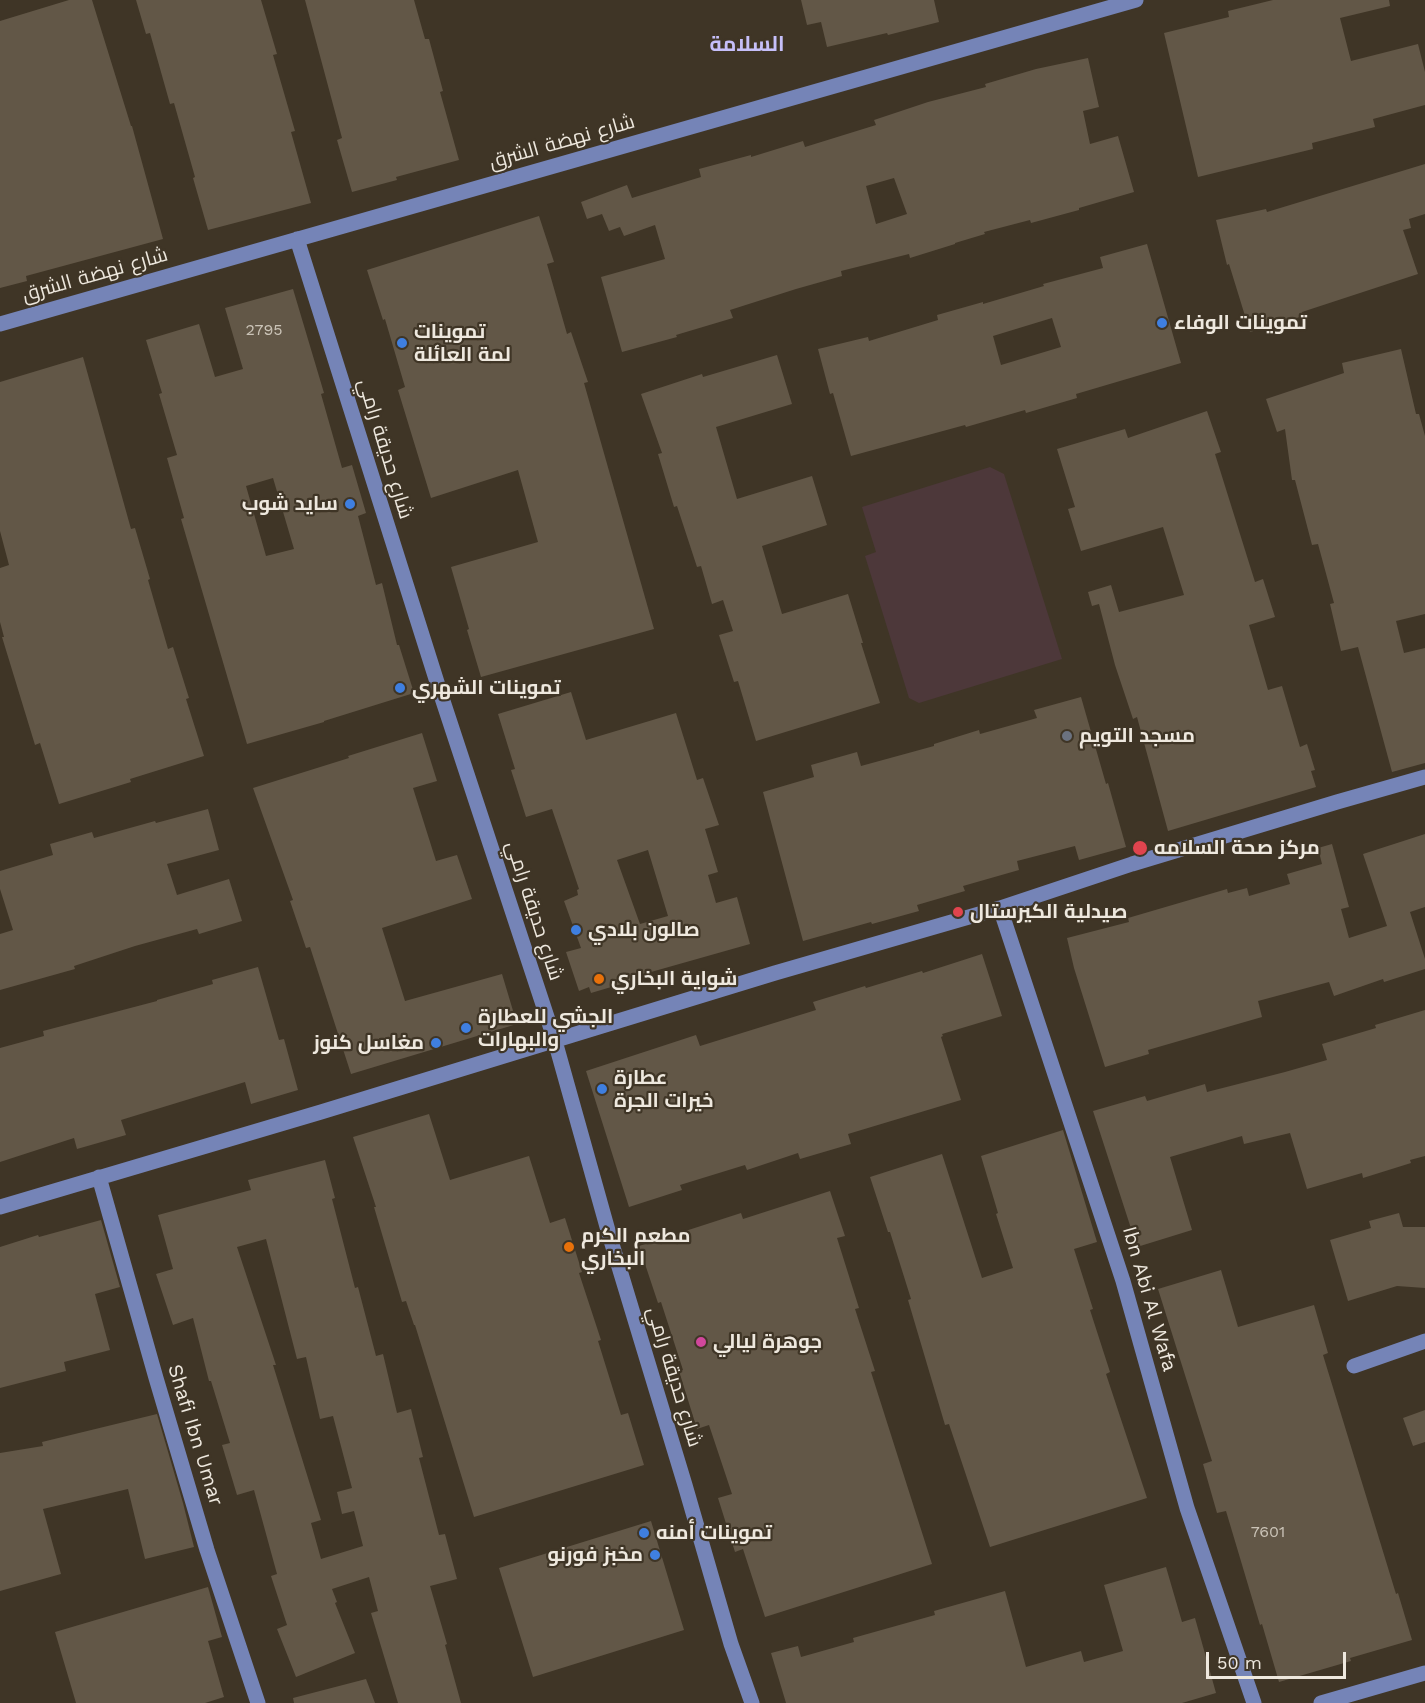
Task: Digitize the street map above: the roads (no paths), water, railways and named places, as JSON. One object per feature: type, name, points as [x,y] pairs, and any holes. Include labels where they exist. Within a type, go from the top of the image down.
[{"type":"street","name":"شارع نهضة الشرق","points":[[0,324],[1136,0]]},
{"type":"street","name":"شارع حديقة رامي","points":[[297,239],[442,698],[555,1041],[609,1233],[731,1644],[752,1703]]},
{"type":"street","points":[[0,1207],[775,973],[1000,908],[1336,801],[1425,777]]},
{"type":"street","name":"Ibn Abi Al Wafa","points":[[1000,908],[1124,1281],[1187,1508],[1254,1703]]},
{"type":"street","name":"Shafi Ibn Umar","points":[[99,1178],[200,1527],[258,1703]]},
{"type":"street","points":[[1354,1366],[1425,1341]]},
{"type":"street","points":[[1321,1703],[1425,1673]]},
{"type":"place","name":"تموينات الوفاء","points":[[1162,323]]},
{"type":"place","name":"تموينات لمة العائلة","points":[[402,343]]},
{"type":"place","name":"سايد شوب","points":[[350,504]]},
{"type":"place","name":"تموينات الشهري","points":[[400,688]]},
{"type":"place","name":"مسجد التويم","points":[[1067,736]]},
{"type":"place","name":"مركز صحة السلامه","points":[[1140,848]]},
{"type":"place","name":"صيدلية الكيرستال","points":[[958,912]]},
{"type":"place","name":"صالون بلادي","points":[[576,930]]},
{"type":"place","name":"شواية البخاري","points":[[599,979]]},
{"type":"place","name":"الجشي للعطارة والبهارات","points":[[466,1028]]},
{"type":"place","name":"مغاسل كنوز","points":[[436,1043]]},
{"type":"place","name":"عطارة خيرات الجرة","points":[[602,1089]]},
{"type":"place","name":"مطعم الكرم البخاري","points":[[569,1247]]},
{"type":"place","name":"جوهرة ليالي","points":[[701,1342]]},
{"type":"place","name":"تموينات أمنه","points":[[644,1533]]},
{"type":"place","name":"مخبز فورنو","points":[[655,1555]]},
{"type":"district","name":"السلامة","points":[[747,45]]}]
